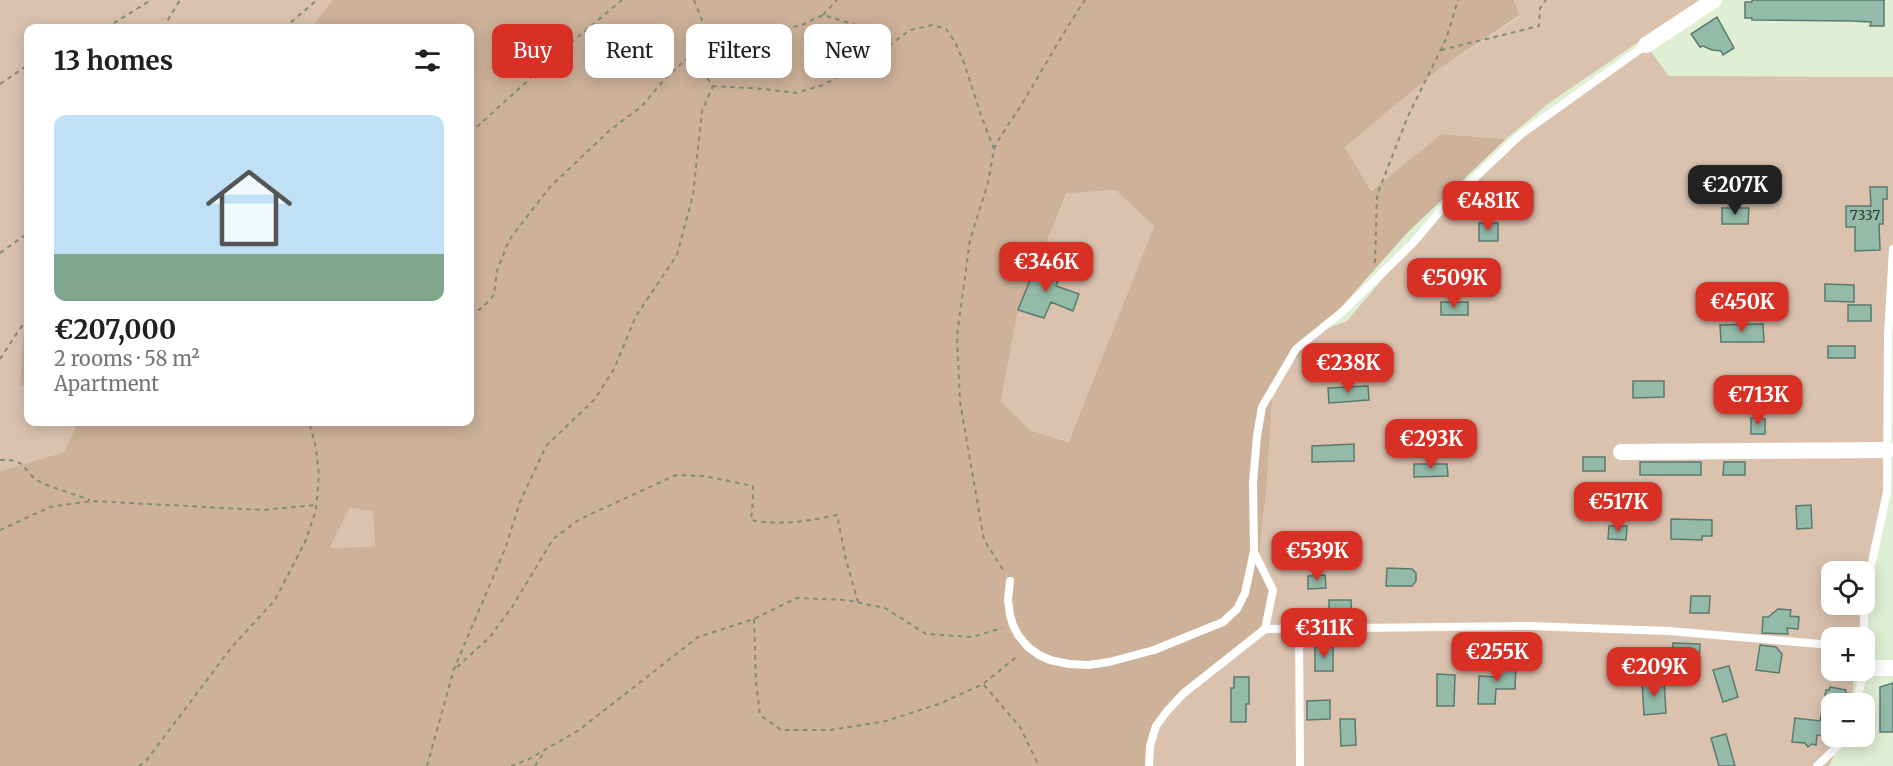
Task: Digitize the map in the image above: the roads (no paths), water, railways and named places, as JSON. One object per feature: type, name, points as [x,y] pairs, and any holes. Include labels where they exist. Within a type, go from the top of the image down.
[{"type":"street","points":[[1646,45],[1714,0]]},
{"type":"street","points":[[1621,452],[1888,450]]},
{"type":"street","points":[[1875,658],[1893,657]]},
{"type":"street","points":[[1875,669],[1893,668]]},
{"type":"lane","points":[[1010,581],[1008,600],[1013,625],[1018,635],[1039,656],[1050,660],[1088,665],[1109,662],[1154,650],[1223,622],[1237,609],[1245,593],[1254,551],[1253,483],[1262,407],[1296,350],[1342,312],[1413,243],[1441,210],[1520,135],[1646,45]]},
{"type":"lane","points":[[1872,561],[1887,492],[1888,335],[1893,249]]},
{"type":"lane","points":[[1254,551],[1273,590],[1265,628]]},
{"type":"lane","points":[[1149,766],[1150,746],[1156,726],[1167,711],[1184,693],[1265,628],[1550,627],[1670,631],[1821,644]]},
{"type":"lane","points":[[1299,628],[1300,766]]},
{"type":"lane","points":[[1817,766],[1837,747]]}]
